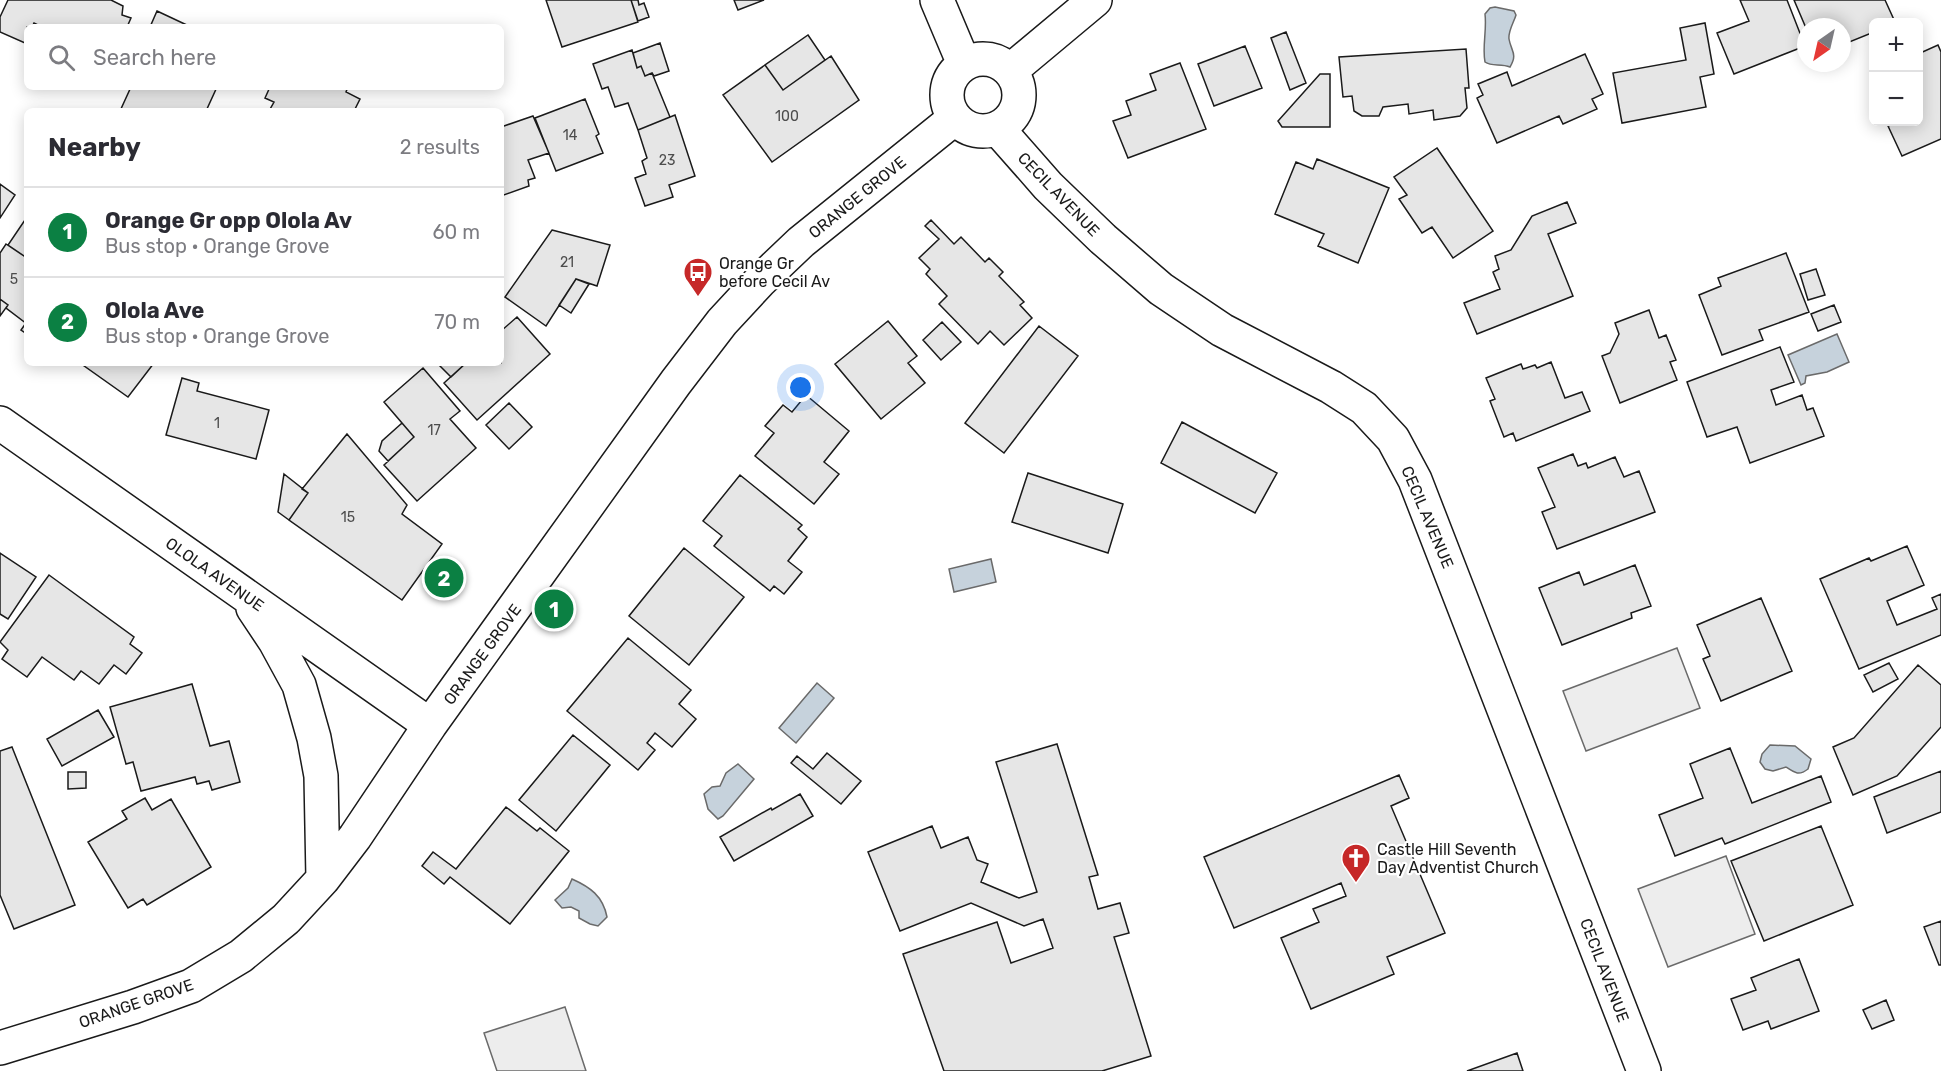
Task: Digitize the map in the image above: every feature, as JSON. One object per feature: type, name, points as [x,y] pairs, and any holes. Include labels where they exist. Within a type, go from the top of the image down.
[{"type":"street","points":[[937,0],[964,64]]},
{"type":"street","points":[[1010,71],[1095,0]]},
{"type":"street","points":[[975,59],[988,59],[1000,63],[1010,71],[1016,80],[1019,103],[1007,122],[986,131],[964,126],[955,118],[948,107],[946,95],[955,72],[964,64],[975,59]]},
{"type":"street","name":"ORANGE GROVE","points":[[0,1048],[133,1007],[191,986],[241,956],[286,919],[323,879],[355,837],[430,725],[722,321],[760,280],[801,242],[955,118]]},
{"type":"street","name":"CECIL AVENUE","points":[[997,128],[1048,186],[1103,239],[1161,288],[1222,330],[1331,387],[1364,408],[1393,439],[1415,480],[1644,1071]]},
{"type":"street","name":"OLOLA AVENUE","points":[[0,423],[430,725]]},
{"type":"street","points":[[244,595],[275,641],[299,685],[314,738],[321,776],[323,879]]},
{"type":"shaded area","points":[[1490,8],[1514,11],[1516,15],[1509,36],[1514,56],[1510,67],[1485,62],[1485,14]]},
{"type":"shaded area","points":[[1837,334],[1849,362],[1827,372],[1806,376],[1805,383],[1801,385],[1788,355]]},
{"type":"shaded area","points":[[991,559],[996,582],[954,592],[949,569]]},
{"type":"shaded area","points":[[1677,648],[1700,708],[1586,751],[1563,691]]},
{"type":"shaded area","points":[[817,683],[834,698],[796,743],[779,728]]},
{"type":"shaded area","points":[[1770,745],[1795,746],[1811,759],[1808,769],[1799,773],[1786,767],[1773,771],[1765,769],[1760,762],[1762,754]]},
{"type":"shaded area","points":[[738,764],[754,779],[718,819],[708,809],[704,794],[712,787],[720,786],[726,773]]},
{"type":"shaded area","points":[[1726,856],[1755,934],[1668,967],[1638,889]]},
{"type":"shaded area","points":[[572,879],[590,889],[602,903],[607,917],[598,926],[579,918],[579,911],[571,907],[562,908],[555,900],[568,888]]},
{"type":"shaded area","points":[[565,1007],[586,1071],[497,1071],[484,1033]]},
{"type":"building","points":[[8,0],[111,0],[123,6],[122,15],[131,18],[128,24],[24,24],[24,43],[0,32],[0,17]]},
{"type":"building","points":[[546,0],[631,0],[638,22],[562,47]]},
{"type":"building","points":[[631,0],[638,0],[639,5],[644,3],[649,17],[638,21]]},
{"type":"building","points":[[734,0],[764,0],[738,10]]},
{"type":"building","points":[[1740,0],[1787,0],[1797,26],[1797,49],[1734,74],[1717,33],[1749,21]]},
{"type":"building","points":[[1794,0],[1885,0],[1893,18],[1869,18],[1869,34],[1851,41],[1851,18],[1802,18]]},
{"type":"building","points":[[157,11],[185,24],[151,24]]},
{"type":"building","points":[[1705,23],[1714,74],[1700,77],[1706,107],[1622,123],[1613,73],[1686,60],[1680,28]]},
{"type":"building","points":[[1286,32],[1306,83],[1290,90],[1271,38]]},
{"type":"building","points":[[808,35],[825,60],[783,90],[765,65]]},
{"type":"building","points":[[660,43],[669,71],[654,76],[652,73],[645,76],[641,66],[637,68],[633,53]]},
{"type":"building","points":[[1938,45],[1941,52],[1941,139],[1902,156],[1888,126],[1923,126],[1923,52]]},
{"type":"building","points":[[1245,46],[1262,88],[1214,106],[1198,64]]},
{"type":"building","points":[[1466,49],[1469,88],[1465,88],[1467,108],[1460,116],[1434,120],[1433,110],[1409,114],[1408,104],[1383,107],[1379,116],[1362,116],[1354,111],[1352,96],[1343,97],[1339,57]]},
{"type":"building","points":[[632,50],[637,68],[641,66],[645,76],[652,73],[670,117],[638,130],[628,103],[615,107],[608,87],[602,89],[593,64]]},
{"type":"building","points":[[1585,54],[1603,94],[1592,99],[1597,109],[1563,124],[1559,116],[1497,143],[1477,98],[1483,95],[1478,84],[1507,72],[1512,86]]},
{"type":"building","points":[[831,56],[859,100],[772,162],[723,95],[765,65],[783,90]]},
{"type":"building","points":[[1180,63],[1206,129],[1128,158],[1113,121],[1131,115],[1126,101],[1156,90],[1150,74]]},
{"type":"building","points":[[1320,74],[1330,74],[1330,127],[1282,127],[1278,121]]},
{"type":"building","points":[[130,90],[216,90],[207,108],[121,108]]},
{"type":"building","points":[[269,90],[347,90],[346,92],[360,99],[356,108],[271,108],[274,102],[265,98]]},
{"type":"building","points":[[585,99],[599,134],[596,136],[603,153],[556,171],[535,118]]},
{"type":"building","points":[[675,115],[695,176],[669,185],[673,197],[645,206],[635,178],[646,174],[642,161],[647,158],[638,130]]},
{"type":"building","points":[[533,116],[549,153],[528,160],[535,178],[528,180],[529,186],[504,195],[504,126]]},
{"type":"building","points":[[1437,148],[1493,231],[1453,258],[1432,227],[1422,233],[1399,199],[1407,195],[1394,177]]},
{"type":"building","points":[[1317,159],[1389,188],[1358,263],[1318,246],[1324,234],[1275,214],[1296,162],[1313,169]]},
{"type":"building","points":[[0,184],[15,195],[0,218]]},
{"type":"building","points":[[1567,202],[1576,223],[1548,234],[1573,296],[1477,334],[1464,303],[1500,289],[1493,272],[1499,269],[1495,256],[1511,250],[1532,216]]},
{"type":"building","points":[[931,220],[954,244],[961,237],[985,262],[989,258],[1003,272],[999,276],[1024,302],[1020,305],[1032,318],[1004,345],[990,331],[978,344],[939,304],[947,296],[926,274],[930,269],[919,258],[939,239],[925,226]]},
{"type":"building","points":[[24,221],[24,256],[8,245]]},
{"type":"building","points":[[552,230],[610,245],[597,286],[576,279],[546,326],[505,297]]},
{"type":"building","points":[[6,244],[24,256],[24,322],[6,308],[8,305],[0,299],[0,253]]},
{"type":"building","points":[[1786,253],[1809,312],[1759,330],[1763,340],[1722,355],[1699,295],[1721,286],[1718,278]]},
{"type":"building","points":[[1816,269],[1825,295],[1808,300],[1800,274]]},
{"type":"building","points":[[576,279],[589,284],[571,313],[559,305]]},
{"type":"building","points":[[0,299],[8,305],[0,316]]},
{"type":"building","points":[[1834,305],[1841,322],[1818,331],[1811,314]]},
{"type":"building","points":[[1649,310],[1659,338],[1666,335],[1676,360],[1670,362],[1677,380],[1620,403],[1602,356],[1610,353],[1619,334],[1615,323]]},
{"type":"building","points":[[517,317],[550,354],[477,420],[444,383],[463,366],[504,366],[504,328]]},
{"type":"building","points":[[888,321],[917,356],[908,363],[925,383],[881,419],[835,364]]},
{"type":"building","points":[[942,322],[961,342],[941,360],[923,340]]},
{"type":"building","points":[[1039,326],[1078,356],[1004,453],[965,423]]},
{"type":"building","points":[[1780,347],[1794,382],[1771,390],[1776,405],[1802,395],[1807,410],[1813,408],[1824,436],[1750,463],[1737,427],[1707,437],[1687,382]]},
{"type":"building","points":[[1551,362],[1565,398],[1582,392],[1590,411],[1516,441],[1513,433],[1504,437],[1490,401],[1495,399],[1486,378],[1521,364],[1523,369],[1535,365],[1537,368]]},
{"type":"building","points":[[84,366],[152,366],[128,397]]},
{"type":"building","points":[[440,366],[463,366],[451,377]]},
{"type":"building","points":[[423,368],[460,411],[450,419],[476,448],[417,501],[384,465],[414,437],[384,402]]},
{"type":"building","points":[[182,378],[199,383],[197,391],[269,410],[256,459],[166,435]]},
{"type":"building","points":[[806,395],[849,431],[824,462],[839,474],[814,504],[755,456],[774,433],[765,426],[783,405],[792,412]]},
{"type":"building","points":[[509,403],[532,427],[509,449],[486,425]]},
{"type":"building","points":[[1182,422],[1277,473],[1255,513],[1161,463]]},
{"type":"building","points":[[402,423],[414,437],[388,461],[379,451],[382,441]]},
{"type":"building","points":[[347,434],[407,505],[402,514],[442,544],[402,600],[289,520],[308,493],[302,489]]},
{"type":"building","points":[[1573,454],[1578,466],[1586,463],[1588,468],[1615,457],[1624,477],[1639,471],[1655,512],[1557,549],[1542,512],[1555,507],[1538,468]]},
{"type":"building","points":[[1028,473],[1123,504],[1108,553],[1012,522]]},
{"type":"building","points":[[284,474],[308,493],[289,520],[278,512]]},
{"type":"building","points":[[740,475],[802,525],[798,529],[807,537],[788,561],[802,572],[784,594],[774,586],[770,591],[714,546],[722,536],[703,521]]},
{"type":"building","points":[[1907,546],[1924,585],[1887,601],[1897,625],[1937,609],[1932,598],[1941,594],[1941,635],[1859,669],[1820,579],[1869,558],[1871,561]]},
{"type":"building","points":[[684,548],[744,597],[689,665],[629,616]]},
{"type":"building","points":[[0,553],[36,577],[8,619],[0,614]]},
{"type":"building","points":[[1635,565],[1651,606],[1631,613],[1632,618],[1562,645],[1539,588],[1579,572],[1584,585]]},
{"type":"building","points":[[49,575],[134,637],[130,644],[142,653],[126,674],[114,665],[99,684],[81,671],[74,680],[42,657],[27,677],[2,659],[8,650],[0,642]]},
{"type":"building","points":[[1761,598],[1792,671],[1721,701],[1703,659],[1710,656],[1697,625]]},
{"type":"building","points":[[628,638],[691,690],[679,704],[696,719],[672,747],[655,733],[647,743],[655,750],[638,770],[567,711]]},
{"type":"building","points":[[1889,663],[1898,679],[1873,692],[1864,675]]},
{"type":"building","points":[[1918,665],[1941,685],[1941,727],[1897,776],[1853,795],[1833,747],[1854,738]]},
{"type":"building","points":[[192,684],[210,746],[229,741],[240,782],[212,790],[209,781],[197,784],[195,777],[141,791],[133,762],[126,764],[110,707]]},
{"type":"building","points":[[98,710],[114,737],[62,766],[47,739]]},
{"type":"building","points":[[573,735],[610,765],[556,831],[519,800]]},
{"type":"building","points":[[1057,744],[1098,875],[1089,877],[1098,909],[1120,903],[1129,933],[1114,937],[1151,1056],[1102,1071],[944,1071],[903,954],[997,922],[1011,963],[1053,948],[1043,919],[1024,926],[971,903],[900,931],[868,852],[932,826],[941,848],[968,837],[977,860],[988,864],[981,882],[1019,898],[1037,892],[996,762]]},
{"type":"building","points":[[12,747],[75,905],[14,929],[0,895],[0,751]]},
{"type":"building","points":[[1730,748],[1752,803],[1821,776],[1831,802],[1725,844],[1722,838],[1675,856],[1659,815],[1703,798],[1690,764]]},
{"type":"building","points":[[827,753],[861,781],[841,804],[791,763],[797,756],[813,769]]},
{"type":"building","points":[[1941,771],[1941,812],[1887,833],[1874,797]]},
{"type":"building","points":[[68,772],[86,772],[86,788],[68,789]]},
{"type":"building","points":[[1399,775],[1409,798],[1391,806],[1445,933],[1387,957],[1394,974],[1311,1009],[1281,938],[1319,922],[1313,909],[1346,896],[1341,883],[1234,928],[1204,857]]},
{"type":"building","points":[[800,794],[813,816],[734,861],[720,837]]},
{"type":"building","points":[[145,798],[152,810],[171,799],[211,867],[147,905],[143,899],[128,908],[88,842],[127,819],[122,811]]},
{"type":"building","points":[[506,807],[537,831],[540,828],[569,851],[510,924],[450,877],[444,884],[422,866],[433,852],[456,869]]},
{"type":"building","points":[[1821,826],[1853,905],[1764,941],[1731,861]]},
{"type":"building","points":[[1941,921],[1941,965],[1939,965],[1924,927]]},
{"type":"building","points":[[1799,959],[1819,1011],[1771,1029],[1768,1021],[1743,1030],[1731,999],[1756,990],[1751,978]]},
{"type":"building","points":[[1886,1000],[1894,1020],[1872,1029],[1863,1010]]},
{"type":"building","points":[[1517,1053],[1523,1071],[1467,1071]]},
{"type":"place","name":"Orange Gr before Cecil Av","points":[[698,298]]},
{"type":"place","name":"Olola Ave","points":[[444,578]]},
{"type":"place","name":"Orange Gr opp Olola Av","points":[[554,609]]},
{"type":"place","name":"Castle Hill Seventh Day Adventist Church","points":[[1356,884]]}]
